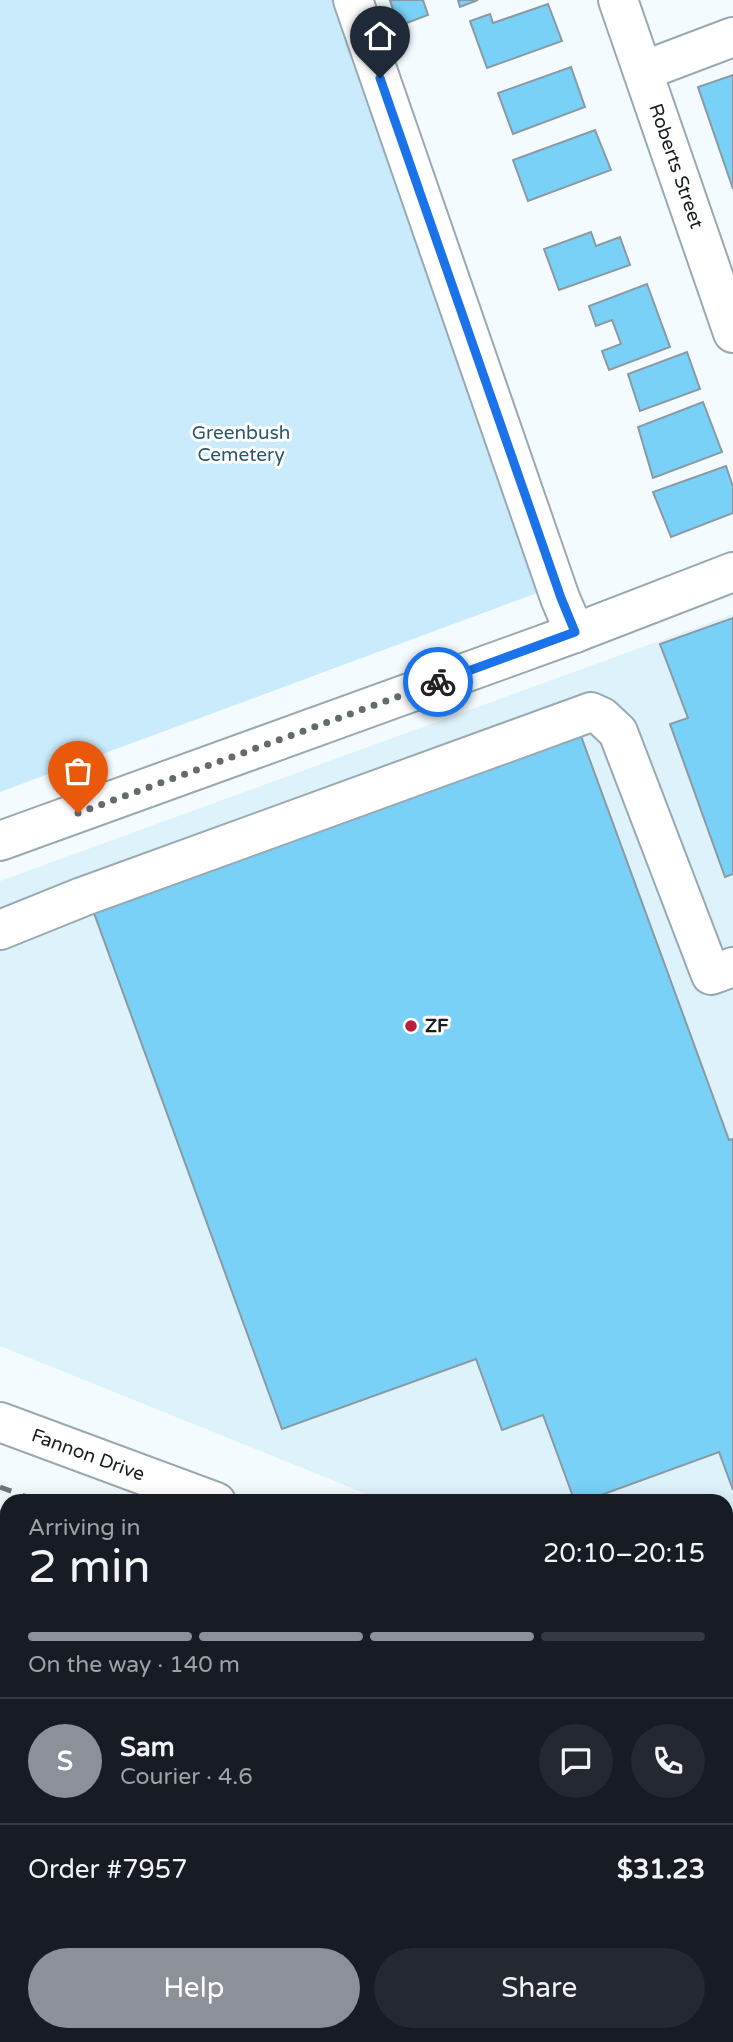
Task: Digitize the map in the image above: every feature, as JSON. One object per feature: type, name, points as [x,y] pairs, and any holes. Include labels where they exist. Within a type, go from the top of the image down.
[{"type":"main road","points":[[353,0],[556,585],[575,632]]},
{"type":"main road","name":"Roberts Street","points":[[618,0],[730,314]]},
{"type":"main road","points":[[643,71],[733,37]]},
{"type":"main road","points":[[0,841],[733,572]]},
{"type":"main road","points":[[0,930],[95,892],[591,712],[603,717],[618,732],[711,975],[733,967]]},
{"type":"main road","name":"Fannon Drive","points":[[0,1422],[194,1494]]},
{"type":"shaded area","name":"ZF","points":[[733,614],[733,1494],[367,1494],[0,1346],[0,881]]},
{"type":"green space","name":"Greenbush Cemetery","points":[[0,0],[341,0],[548,589],[0,792]]},
{"type":"building","points":[[423,0],[428,15],[399,26],[390,1]]},
{"type":"building","points":[[458,0],[478,0],[460,7]]},
{"type":"building","points":[[548,4],[562,41],[487,68],[470,21],[490,14],[493,23]]},
{"type":"building","points":[[571,67],[585,107],[513,134],[498,93]]},
{"type":"building","points":[[733,75],[733,189],[698,87]]},
{"type":"building","points":[[595,130],[611,170],[528,201],[513,160]]},
{"type":"building","points":[[591,232],[596,246],[620,237],[630,265],[559,290],[544,249]]},
{"type":"building","points":[[647,284],[670,347],[609,370],[602,351],[621,344],[612,320],[596,326],[589,306]]},
{"type":"building","points":[[687,352],[700,389],[640,411],[628,374]]},
{"type":"building","points":[[703,402],[722,452],[653,478],[638,427]]},
{"type":"building","points":[[726,466],[733,487],[733,513],[671,537],[653,492]]},
{"type":"building","points":[[733,618],[733,874],[725,877],[670,724],[688,718],[660,644]]},
{"type":"building","name":"ZF","points":[[581,736],[729,1140],[733,1139],[733,1490],[719,1452],[604,1494],[572,1494],[543,1415],[502,1430],[476,1359],[282,1429],[94,913]]},
{"type":"railway","points":[[0,1487],[19,1494]]},
{"type":"way so far","points":[[78,813],[438,682]]},
{"type":"place","name":"ZF","points":[[411,1026]]},
{"type":"route","points":[[380,78],[575,632],[438,682]]}]
